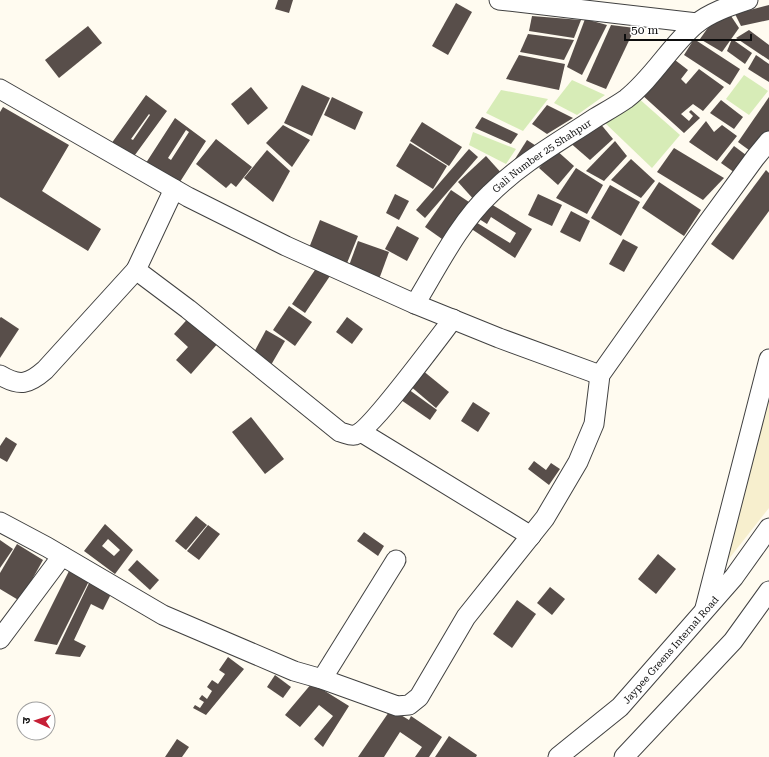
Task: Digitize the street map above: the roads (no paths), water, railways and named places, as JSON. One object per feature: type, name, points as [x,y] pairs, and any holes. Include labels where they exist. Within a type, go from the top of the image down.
[{"type":"street","points":[[499,0],[694,26]]},
{"type":"street","name":"Gali Number 25 Shahpur","points":[[415,304],[473,212],[489,194],[541,153],[626,99],[644,82],[694,26],[720,10],[748,0]]},
{"type":"street","points":[[0,89],[174,189],[286,246],[415,304],[499,338],[600,375]]},
{"type":"street","points":[[0,522],[163,615],[294,671],[322,679],[397,706],[409,705],[419,697],[466,617],[545,518],[578,462],[594,424],[600,375],[710,218],[769,141]]},
{"type":"street","points":[[0,376],[18,383],[27,382],[35,379],[45,370],[136,270],[174,189]]},
{"type":"street","points":[[136,270],[188,309],[340,432],[348,435],[354,435],[361,432],[377,416],[453,319]]},
{"type":"street","points":[[704,612],[769,359]]},
{"type":"street","points":[[361,432],[531,536]]},
{"type":"street","name":"Jaypee Greens Internal Road","points":[[558,757],[620,707],[734,577],[769,528]]},
{"type":"street","points":[[0,639],[62,556]]},
{"type":"street","points":[[322,679],[396,560]]},
{"type":"street","points":[[624,757],[733,641],[769,591]]}]
